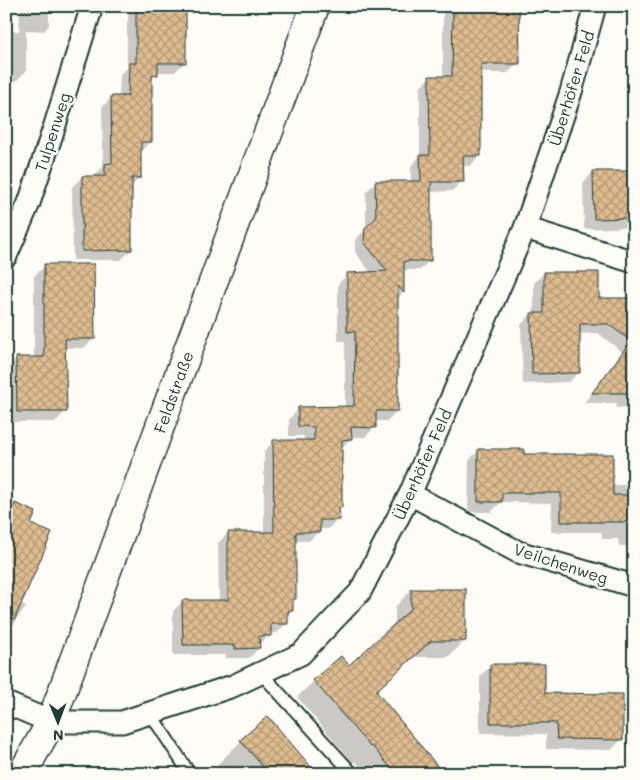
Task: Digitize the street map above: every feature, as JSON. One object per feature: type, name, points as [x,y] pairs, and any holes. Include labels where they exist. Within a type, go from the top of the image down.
[{"type":"main road","name":"Feldstraße","points":[[22,774],[51,722],[315,6]]},
{"type":"street","name":"Tulpenweg","points":[[6,256],[28,203],[49,143],[92,6]]},
{"type":"street","name":"Überhöfer Feld","points":[[51,722],[122,722],[233,686],[301,654],[360,592],[410,494],[525,228],[571,92],[596,6]]},
{"type":"street","points":[[525,228],[634,262]]},
{"type":"street","name":"Veilchenweg","points":[[410,494],[518,552],[634,586]]},
{"type":"street","points":[[6,703],[51,722]]},
{"type":"lane","points":[[261,673],[352,774]]},
{"type":"lane","points":[[150,713],[190,774]]},
{"type":"building","points":[[138,6],[186,7],[186,63],[158,63],[158,75],[152,75],[152,142],[141,142],[141,178],[132,178],[132,250],[82,251],[82,176],[105,176],[105,164],[112,163],[111,96],[128,96],[129,63],[136,63],[136,12],[138,12]]},
{"type":"building","points":[[453,6],[519,6],[520,64],[481,64],[481,156],[463,156],[464,182],[431,182],[431,261],[404,261],[404,293],[398,286],[398,411],[376,411],[376,428],[351,427],[352,439],[342,440],[342,508],[339,507],[340,520],[320,520],[320,532],[296,532],[296,599],[293,599],[293,611],[288,611],[288,624],[271,624],[271,636],[259,636],[260,648],[235,649],[235,645],[183,645],[182,600],[228,600],[228,532],[274,532],[273,440],[314,440],[314,427],[298,426],[298,407],[354,406],[355,331],[347,332],[347,273],[387,271],[364,242],[365,228],[376,218],[375,181],[421,181],[420,155],[430,155],[429,76],[452,76]]},
{"type":"building","points":[[593,171],[634,171],[634,218],[594,219]]},
{"type":"building","points":[[44,264],[94,264],[95,339],[65,339],[67,412],[17,412],[16,357],[44,357]]},
{"type":"building","points":[[544,272],[599,272],[599,298],[634,298],[634,393],[592,393],[631,341],[608,324],[580,324],[580,373],[532,374],[531,313],[544,313]]},
{"type":"building","points":[[478,449],[524,449],[524,454],[613,454],[613,495],[628,495],[628,522],[561,522],[561,493],[502,493],[502,502],[478,502]]},
{"type":"building","points":[[15,503],[36,512],[31,524],[52,533],[6,639],[6,524]]},
{"type":"building","points":[[411,589],[466,589],[466,641],[431,641],[376,691],[444,774],[396,774],[372,746],[370,747],[313,680],[341,656],[349,665],[411,609]]},
{"type":"building","points":[[490,664],[545,664],[545,693],[623,694],[623,740],[557,739],[556,723],[490,723]]},
{"type":"building","points":[[268,716],[317,774],[269,774],[240,740]]}]
